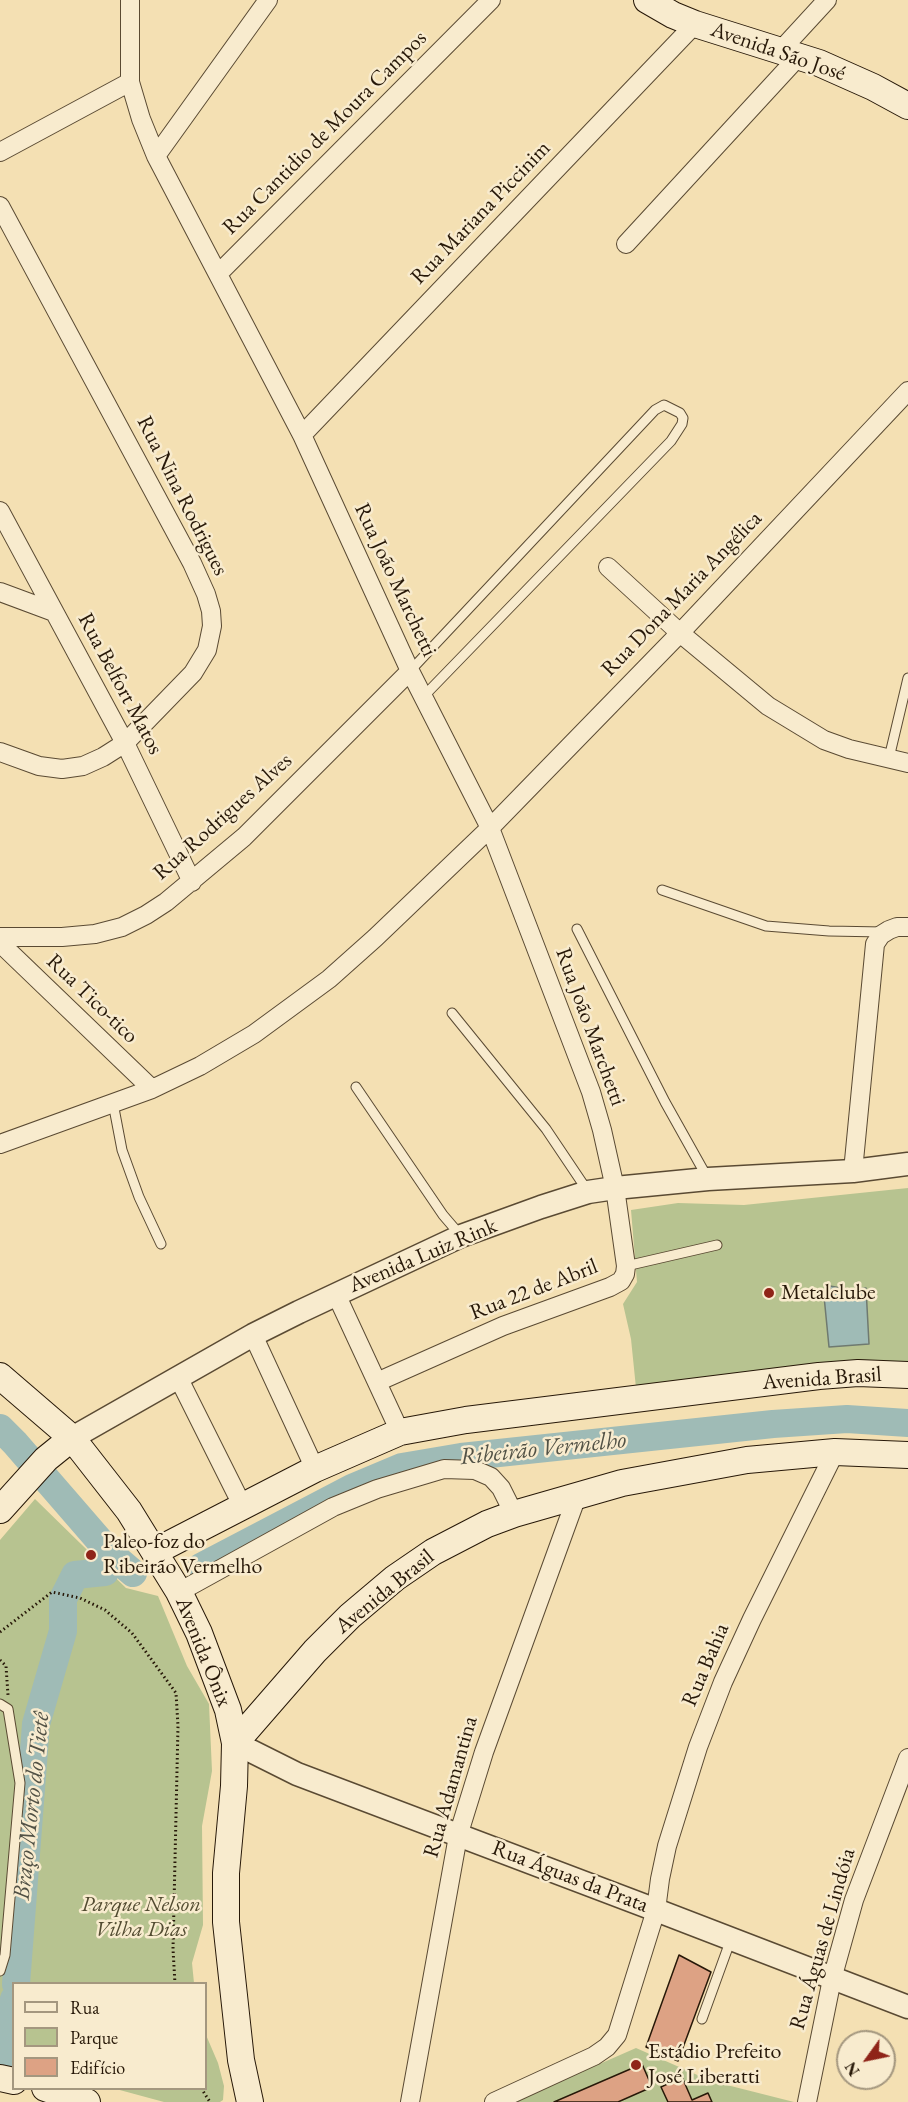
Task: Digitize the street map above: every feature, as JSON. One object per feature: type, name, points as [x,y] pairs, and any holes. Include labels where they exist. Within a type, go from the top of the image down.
[{"type":"main road","name":"Avenida São José","points":[[647,0],[664,11],[695,24],[790,53],[835,70],[908,106]]},
{"type":"main road","name":"Avenida Brasil","points":[[156,1551],[315,1469],[400,1432],[466,1420],[819,1376],[858,1373],[908,1375]]},
{"type":"main road","name":"Avenida Ônix","points":[[0,1376],[72,1438],[129,1511],[156,1551],[179,1592],[214,1669],[228,1710],[235,1743]]},
{"type":"main road","name":"Avenida Luiz Rink","points":[[0,1510],[46,1460],[72,1438]]},
{"type":"main road","name":"Avenida Brasil","points":[[235,1743],[315,1651],[350,1616],[395,1578],[448,1543],[514,1514],[633,1481],[747,1460],[835,1452],[908,1455]]},
{"type":"main road","points":[[235,1743],[234,1786],[226,1873],[226,1922],[243,2095]]},
{"type":"main road","points":[[51,2090],[87,2102]]},
{"type":"street","name":"Rua João Marchetti","points":[[130,0],[130,82],[141,119],[156,156],[302,435],[410,671],[490,828],[591,1092],[615,1188]]},
{"type":"street","points":[[156,156],[268,0]]},
{"type":"street","name":"Rua Cantidio de Moura Campos","points":[[218,273],[491,0]]},
{"type":"street","points":[[626,244],[790,53],[827,0]]},
{"type":"street","name":"Rua Mariana Piccinim","points":[[302,435],[695,24]]},
{"type":"street","points":[[0,152],[130,82]]},
{"type":"street","name":"Rua Nina Rodrigues","points":[[0,206],[192,563],[211,611],[212,626],[202,661],[180,688],[125,743],[103,757],[83,766],[62,769],[39,766],[0,752]]},
{"type":"street","name":"Rua Dona Maria Angélica","points":[[0,1144],[152,1089],[200,1066],[254,1034],[329,979],[490,828],[680,633],[908,391]]},
{"type":"street","name":"Rua Belfort Matos","points":[[0,511],[125,743],[192,882]]},
{"type":"street","points":[[608,567],[680,633],[768,706],[824,740],[849,749],[908,763]]},
{"type":"street","points":[[0,592],[54,612]]},
{"type":"street","name":"Rua Rodrigues Alves","points":[[0,937],[94,934],[122,927],[156,909],[192,882],[244,837],[410,671]]},
{"type":"street","points":[[853,1171],[880,938],[897,927],[908,927]]},
{"type":"street","name":"Rua Tico-tico","points":[[0,943],[152,1089]]},
{"type":"street","name":"Avenida Luiz Rink","points":[[72,1438],[253,1335],[336,1294],[461,1236],[541,1207],[588,1192],[615,1188],[708,1179],[853,1171],[908,1164]]},
{"type":"street","name":"Rua 22 de Abril","points":[[377,1382],[503,1326],[614,1286],[623,1279],[626,1266],[615,1188]]},
{"type":"street","points":[[336,1294],[400,1432]]},
{"type":"street","points":[[253,1335],[315,1469]]},
{"type":"street","points":[[178,1377],[242,1505]]},
{"type":"street","name":"Rua Bahia","points":[[494,2102],[601,2052],[611,2043],[622,2024],[656,1910],[668,1845],[695,1756],[719,1693],[752,1619],[835,1452]]},
{"type":"street","points":[[179,1592],[333,1507],[377,1489],[444,1469],[476,1470],[491,1477],[501,1488],[514,1514]]},
{"type":"street","name":"Rua Adamantina","points":[[410,2102],[458,1836],[488,1741],[577,1496]]},
{"type":"street","name":"Rua Águas da Prata","points":[[235,1743],[297,1774],[908,2007]]},
{"type":"street","name":"Rua Águas de Lindóia","points":[[807,2102],[832,1979],[854,1900],[908,1758]]},
{"type":"lane","points":[[410,671],[657,408],[666,405],[680,413],[683,418],[682,424],[671,441],[424,696]]},
{"type":"lane","points":[[890,758],[908,678]]},
{"type":"lane","points":[[662,890],[766,926],[880,938]]},
{"type":"lane","points":[[577,929],[665,1102],[708,1179]]},
{"type":"lane","points":[[452,1013],[546,1129],[588,1192]]},
{"type":"lane","points":[[356,1087],[443,1215],[461,1236]]},
{"type":"lane","points":[[112,1103],[122,1150],[139,1197],[161,1244]]},
{"type":"lane","points":[[626,1266],[717,1245]]},
{"type":"lane","points":[[0,1971],[5,1955],[20,1783],[4,1706]]},
{"type":"lane","points":[[702,2019],[731,1939]]},
{"type":"path","points":[[0,1632],[52,1592],[80,1598],[105,1610],[132,1633],[176,1693],[178,1726],[173,1949],[175,1982]]},
{"type":"path","points":[[0,1660],[6,1666],[4,1706]]},
{"type":"green space","name":"Metalclube","points":[[908,1188],[908,1364],[636,1388],[631,1339],[623,1304],[637,1282],[631,1210],[678,1203],[744,1205]]},
{"type":"green space","name":"Parque Nelson Vilha Dias","points":[[35,1499],[126,1588],[158,1596],[187,1666],[209,1704],[212,1771],[202,1826],[203,1925],[192,1963],[194,1982],[12,1982],[12,2062],[0,2059],[0,1540]]},
{"type":"green space","points":[[207,2037],[218,2063],[224,2086],[223,2100],[220,2102],[164,2102],[120,2090],[207,2090]]},
{"type":"green space","name":"Estádio Prefeito José Liberatti","points":[[636,2048],[711,2081],[794,2102],[513,2102]]},
{"type":"water","points":[[830,1286],[852,1290],[866,1288],[869,1344],[829,1347],[824,1296],[831,1293]]},
{"type":"building","points":[[679,1955],[711,1972],[678,2061],[646,2047]]},
{"type":"building","points":[[642,2064],[652,2087],[618,2102],[554,2102]]},
{"type":"building","points":[[682,2077],[692,2100],[708,2093],[712,2102],[668,2102],[661,2087]]},
{"type":"waterway","name":"Ribeirão Vermelho","points":[[201,1567],[352,1488],[402,1467],[461,1457],[773,1424],[847,1419],[908,1423]]},
{"type":"waterway","name":"Ribeirão Vermelho","points":[[0,1428],[112,1555],[133,1573]]},
{"type":"waterway","name":"Braço Morto do Tietê","points":[[16,1982],[36,1724],[63,1631],[63,1599],[75,1575],[105,1572],[112,1555]]},
{"type":"waterway","name":"Braço Morto do Tietê","points":[[0,2063],[12,2008]]},
{"type":"place","name":"Metalclube","points":[[769,1293]]},
{"type":"place","name":"Paleo-foz do Ribeirão Vermelho","points":[[91,1555]]},
{"type":"place","name":"Estádio Prefeito José Liberatti","points":[[636,2065]]}]
